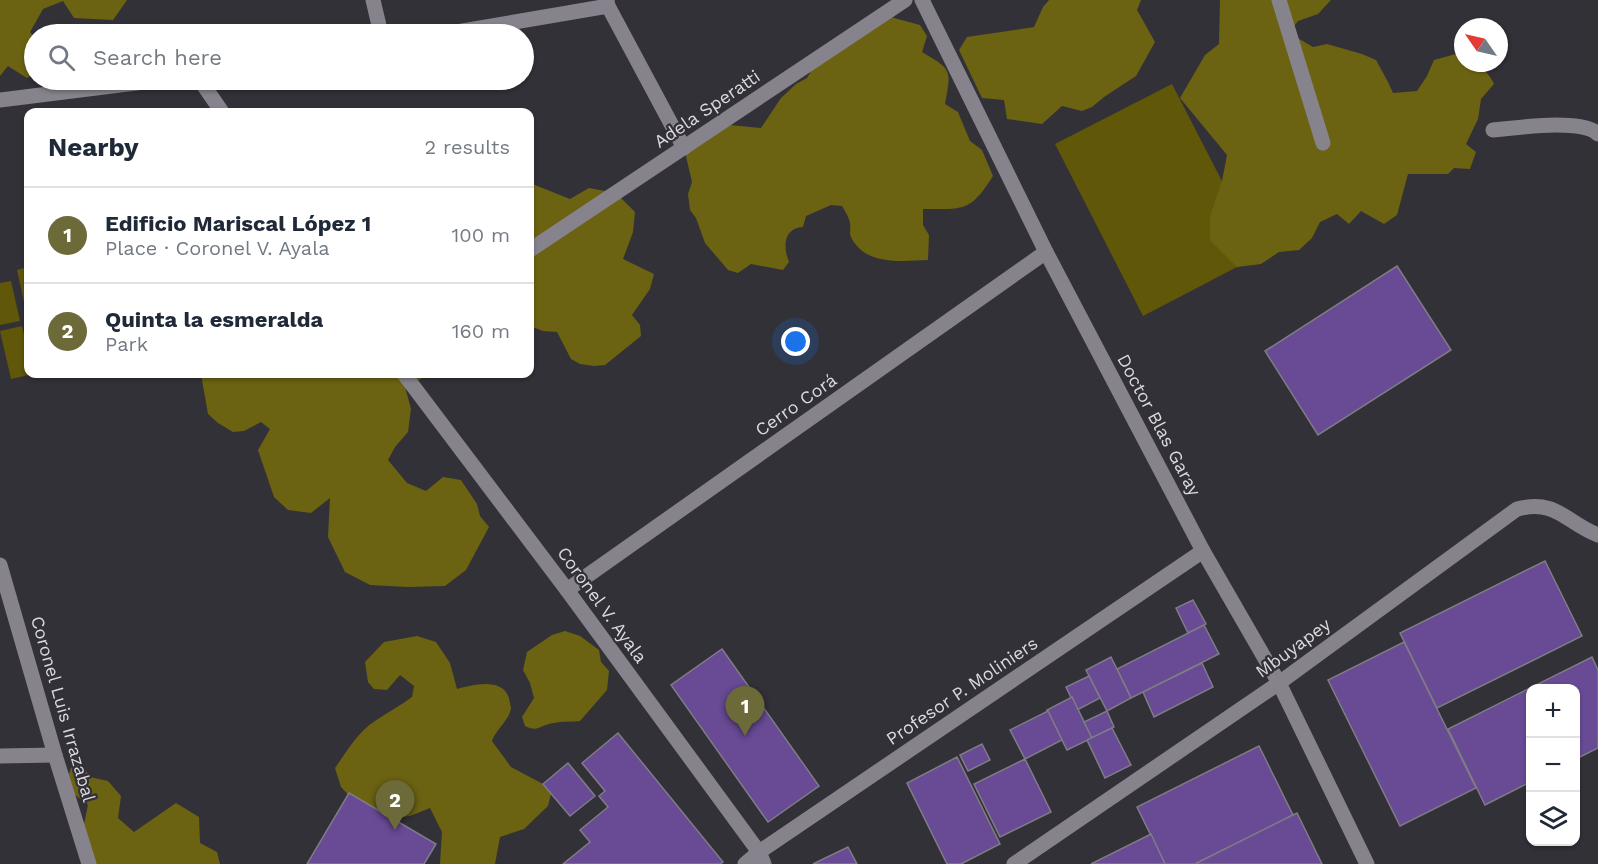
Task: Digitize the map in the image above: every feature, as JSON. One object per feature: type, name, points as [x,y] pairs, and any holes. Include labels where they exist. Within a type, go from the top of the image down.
[{"type":"street","points":[[373,0],[379,24]]},
{"type":"street","name":"Adela Speratti","points":[[534,247],[905,0]]},
{"type":"street","name":"Doctor Blas Garay","points":[[922,0],[1046,252],[1203,551],[1279,683],[1367,864]]},
{"type":"street","points":[[1279,0],[1323,143]]},
{"type":"street","points":[[497,24],[607,3],[684,147]]},
{"type":"street","points":[[0,100],[80,90]]},
{"type":"street","points":[[207,90],[219,108]]},
{"type":"street","points":[[1493,130],[1576,125],[1594,130],[1598,134]]},
{"type":"street","name":"Cerro Corá","points":[[567,590],[1046,252]]},
{"type":"street","name":"Coronel V. Ayala","points":[[407,378],[567,590],[762,858]]},
{"type":"street","name":"Mbuyapey","points":[[1014,864],[1279,683],[1517,509],[1532,505],[1549,507],[1598,535]]},
{"type":"street","name":"Profesor P. Moliniers","points":[[745,864],[762,858],[1203,551]]},
{"type":"street","name":"Coronel Luis Irrazabal","points":[[0,565],[89,864]]},
{"type":"street","points":[[0,756],[55,755]]},
{"type":"shaded area","points":[[0,0],[127,0],[113,20],[74,18],[63,1],[43,9],[35,24],[24,24],[24,76],[8,66],[0,76]]},
{"type":"shaded area","points":[[1049,0],[1141,0],[1137,10],[1155,42],[1136,76],[1092,107],[1082,111],[1062,106],[1042,124],[1007,119],[1004,100],[982,98],[959,50],[967,37],[1034,27],[1043,7]]},
{"type":"shaded area","points":[[1220,0],[1331,0],[1318,14],[1298,21],[1289,33],[1313,47],[1327,44],[1376,60],[1393,93],[1417,91],[1434,60],[1454,54],[1454,72],[1487,72],[1494,84],[1481,99],[1478,119],[1466,144],[1476,152],[1470,169],[1454,168],[1448,174],[1408,174],[1397,215],[1384,224],[1361,211],[1349,224],[1337,214],[1320,222],[1312,238],[1299,250],[1279,252],[1261,264],[1237,267],[1210,240],[1210,216],[1222,181],[1227,155],[1180,98],[1205,55],[1219,44]]},
{"type":"shaded area","points":[[883,15],[920,25],[927,36],[922,52],[940,63],[949,77],[945,104],[958,112],[970,141],[982,150],[993,176],[978,196],[965,206],[923,209],[923,225],[929,235],[928,260],[885,260],[865,253],[851,237],[847,214],[842,206],[831,205],[806,216],[803,227],[796,228],[788,235],[786,251],[789,262],[783,270],[751,264],[738,273],[728,270],[705,243],[696,218],[690,210],[688,194],[692,182],[684,148],[719,124],[761,128],[781,98],[796,84],[807,78],[820,57]]},
{"type":"shaded area","points":[[1172,84],[1260,255],[1143,316],[1055,144]]},
{"type":"shaded area","points":[[534,185],[570,199],[589,188],[616,193],[635,212],[633,232],[623,259],[654,274],[650,289],[632,315],[640,325],[641,336],[605,365],[594,366],[580,364],[571,359],[557,332],[534,328]]},
{"type":"shaded area","points":[[24,268],[24,302],[17,270]]},
{"type":"shaded area","points":[[11,281],[20,321],[0,325],[0,283]]},
{"type":"shaded area","points":[[22,326],[24,376],[11,379],[0,331]]},
{"type":"shaded area","points":[[202,378],[421,378],[404,383],[411,409],[408,432],[395,447],[388,460],[407,483],[426,491],[443,477],[461,480],[477,504],[480,516],[489,527],[466,570],[445,586],[370,585],[345,572],[328,537],[330,498],[311,513],[288,510],[274,497],[258,450],[270,429],[261,422],[244,431],[233,432],[208,414]]},
{"type":"shaded area","points":[[565,631],[580,636],[599,650],[601,662],[609,671],[607,690],[580,721],[557,722],[533,729],[529,728],[525,726],[522,717],[534,698],[523,670],[527,652],[552,635]]},
{"type":"shaded area","points":[[417,636],[436,642],[450,663],[457,689],[486,684],[500,687],[505,691],[511,706],[510,713],[492,741],[511,767],[543,784],[551,794],[548,806],[524,829],[500,837],[495,864],[440,864],[442,832],[430,808],[410,816],[386,818],[354,801],[341,787],[335,768],[353,742],[369,725],[412,697],[414,686],[400,675],[387,690],[374,689],[368,682],[365,662],[384,642]]},
{"type":"shaded area","points":[[76,756],[90,777],[108,781],[121,796],[118,818],[134,832],[176,803],[199,817],[200,843],[217,852],[220,864],[92,864],[81,839],[88,805],[64,786]]},
{"type":"building","points":[[1397,266],[1451,350],[1318,435],[1265,351]]},
{"type":"building","points":[[1545,561],[1582,636],[1437,708],[1400,633]]},
{"type":"building","points":[[1193,600],[1206,624],[1188,633],[1176,608]]},
{"type":"building","points":[[1204,625],[1219,654],[1131,698],[1117,669]]},
{"type":"building","points":[[1404,642],[1476,788],[1400,826],[1328,680]]},
{"type":"building","points":[[722,649],[819,786],[768,822],[671,685]]},
{"type":"building","points":[[1111,657],[1131,698],[1107,711],[1086,670]]},
{"type":"building","points":[[1592,657],[1598,670],[1598,748],[1580,757],[1580,684],[1538,684]]},
{"type":"building","points":[[1202,663],[1213,687],[1154,717],[1143,692]]},
{"type":"building","points":[[1089,676],[1100,698],[1077,710],[1066,687]]},
{"type":"building","points":[[1526,690],[1526,784],[1485,805],[1448,729]]},
{"type":"building","points":[[1072,697],[1092,738],[1067,750],[1047,710]]},
{"type":"building","points":[[1048,711],[1062,740],[1025,759],[1010,730]]},
{"type":"building","points":[[1107,711],[1114,727],[1092,738],[1084,722]]},
{"type":"building","points":[[1112,728],[1131,765],[1105,778],[1087,740]]},
{"type":"building","points":[[618,733],[723,862],[720,864],[563,864],[590,842],[580,830],[608,807],[599,796],[605,791],[582,763]]},
{"type":"building","points":[[982,744],[990,760],[968,771],[960,755]]},
{"type":"building","points":[[1259,746],[1293,815],[1195,864],[1165,864],[1137,807]]},
{"type":"building","points":[[957,757],[1000,844],[961,864],[947,864],[907,783]]},
{"type":"building","points":[[1025,759],[1051,812],[1000,837],[974,784]]},
{"type":"building","points":[[568,763],[595,796],[570,816],[543,784]]},
{"type":"building","points":[[349,793],[436,844],[424,864],[307,864]]},
{"type":"building","points":[[1297,813],[1322,864],[1195,864]]},
{"type":"building","points":[[1151,834],[1165,864],[1091,864]]},
{"type":"building","points":[[848,847],[857,864],[813,864]]},
{"type":"place","name":"Edificio Mariscal López 1","points":[[745,736]]},
{"type":"place","name":"Quinta la esmeralda","points":[[395,830]]}]
